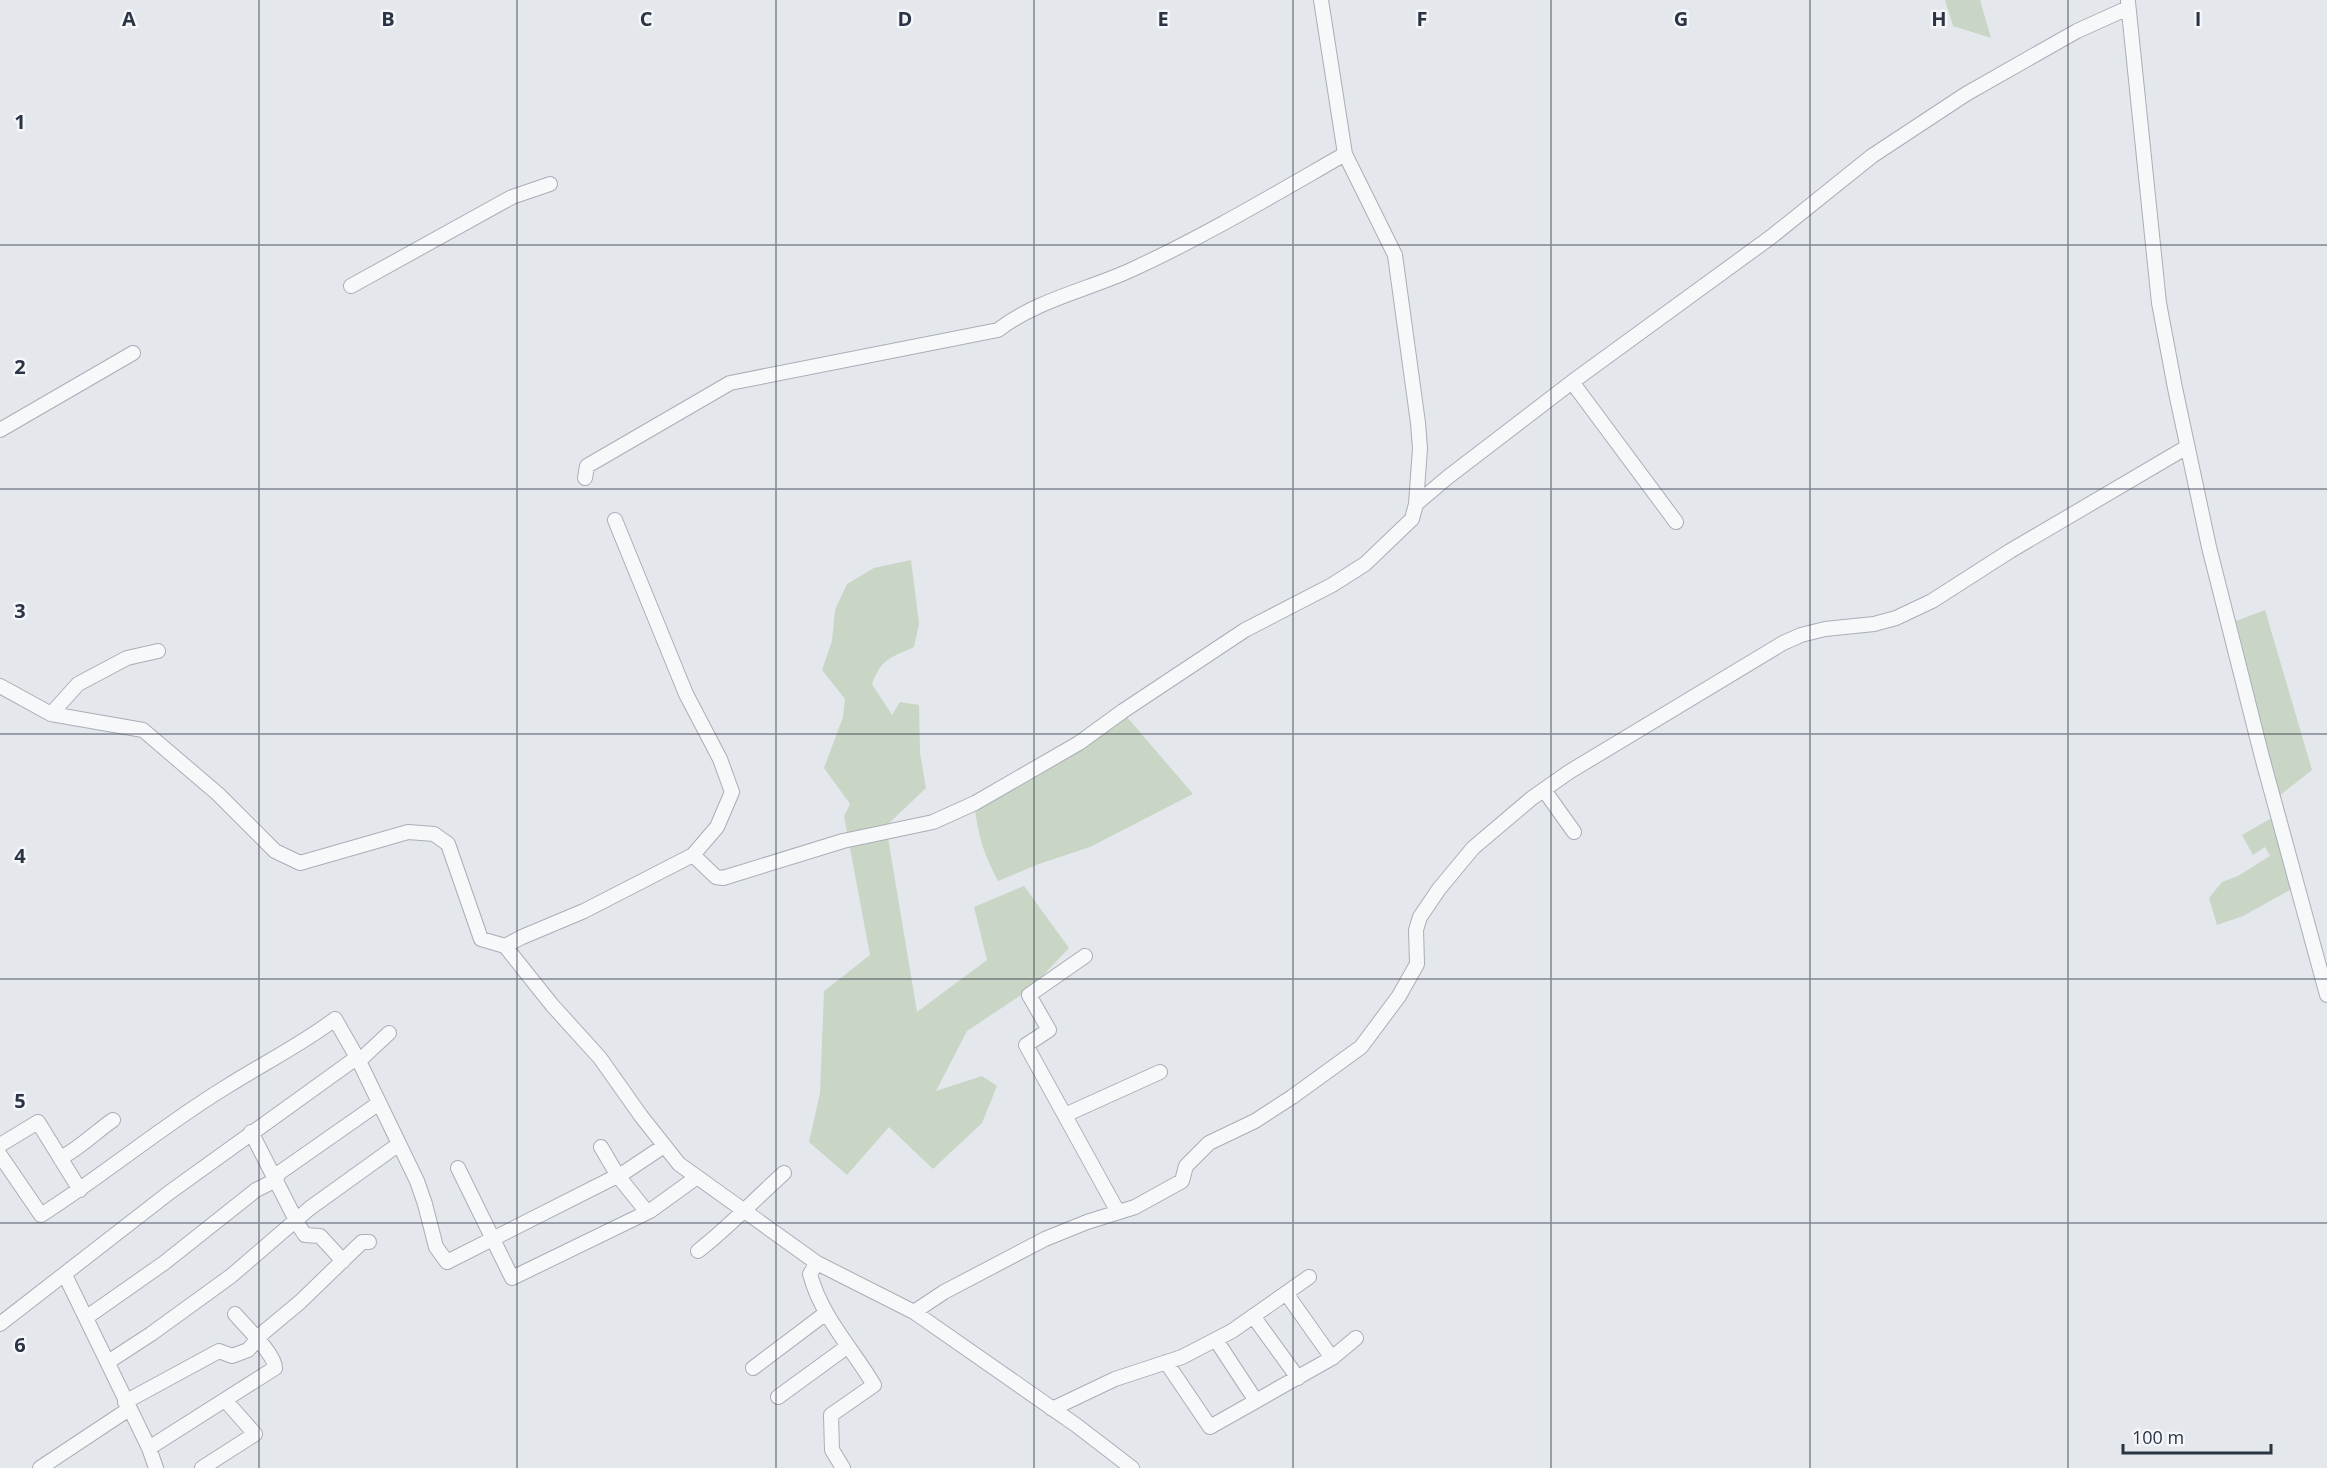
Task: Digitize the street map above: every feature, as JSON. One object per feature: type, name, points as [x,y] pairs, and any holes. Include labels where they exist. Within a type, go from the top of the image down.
[{"type":"street","points":[[693,855],[716,877],[723,878],[843,841],[933,822],[975,803],[1079,743],[1245,630],[1332,585],[1365,564],[1412,519],[1416,504],[1420,448],[1397,265],[1395,255],[1345,154],[1321,0]]},
{"type":"street","points":[[1416,504],[1572,382],[1771,237],[1872,156],[1966,94],[2128,4],[2159,303],[2187,447],[2209,547],[2256,735],[2327,995]]},
{"type":"street","points":[[585,478],[587,466],[730,383],[998,330],[1018,315],[1129,271],[1197,239],[1345,154]]},
{"type":"street","points":[[351,286],[513,197],[550,184]]},
{"type":"street","points":[[0,430],[133,353]]},
{"type":"street","points":[[1572,382],[1676,522]]},
{"type":"street","points":[[914,1312],[944,1292],[1045,1239],[1087,1222],[1135,1207],[1182,1181],[1186,1166],[1209,1143],[1264,1115],[1302,1091],[1360,1047],[1399,996],[1417,964],[1416,930],[1420,917],[1439,889],[1473,848],[1569,772],[1800,635],[1825,629],[1874,624],[1896,618],[1932,602],[2010,551],[2187,447]]},
{"type":"street","points":[[505,946],[584,911],[693,855],[717,826],[732,792],[720,759],[686,694],[615,520]]},
{"type":"street","points":[[51,714],[78,684],[127,658],[158,651]]},
{"type":"street","points":[[0,686],[51,714],[143,730],[218,794],[275,851],[300,863],[408,831],[434,834],[448,844],[481,939],[505,946],[552,1005],[600,1058],[679,1164],[817,1263],[914,1312],[1132,1468]]},
{"type":"street","points":[[1544,790],[1574,832]]},
{"type":"street","points":[[1085,956],[1029,994],[1049,1030],[1026,1045],[1118,1212]]},
{"type":"street","points":[[0,1155],[41,1215],[225,1087],[335,1019],[359,1061],[399,1144],[422,1196],[436,1247],[447,1262],[618,1176],[664,1146]]},
{"type":"street","points":[[0,1324],[251,1132],[352,1061],[359,1061],[390,1033]]},
{"type":"street","points":[[1065,1116],[1160,1072]]},
{"type":"street","points":[[87,1317],[164,1263],[256,1190],[276,1180],[279,1173],[380,1103]]},
{"type":"street","points":[[60,1158],[70,1154],[113,1120]]},
{"type":"street","points":[[0,1145],[38,1122],[80,1190]]},
{"type":"street","points":[[251,1132],[305,1235],[320,1236],[343,1261]]},
{"type":"street","points":[[108,1362],[231,1276],[310,1208],[399,1144]]},
{"type":"street","points":[[601,1147],[618,1176],[647,1212]]},
{"type":"street","points":[[458,1168],[512,1278],[647,1212],[697,1178]]},
{"type":"street","points":[[698,1251],[784,1173]]},
{"type":"street","points":[[40,1468],[127,1406],[219,1351],[232,1356],[248,1350],[362,1242],[369,1242]]},
{"type":"street","points":[[817,1263],[810,1274],[815,1293],[874,1385],[831,1415],[832,1450],[843,1468]]},
{"type":"street","points":[[65,1275],[149,1448],[156,1468]]},
{"type":"street","points":[[1052,1409],[1115,1380],[1182,1357],[1216,1340],[1309,1277]]},
{"type":"street","points":[[1286,1293],[1332,1358]]},
{"type":"street","points":[[753,1368],[826,1313]]},
{"type":"street","points":[[149,1448],[275,1368],[270,1356],[236,1314]]},
{"type":"street","points":[[1253,1317],[1298,1378]]},
{"type":"street","points":[[1167,1362],[1210,1427],[1332,1358],[1356,1338]]},
{"type":"street","points":[[1216,1340],[1256,1401]]},
{"type":"street","points":[[778,1397],[848,1346]]},
{"type":"street","points":[[202,1468],[255,1434],[225,1400]]},
{"type":"green space","points":[[1945,0],[1980,0],[1991,38],[1953,26]]},
{"type":"green space","points":[[911,560],[919,624],[914,647],[883,664],[872,684],[892,715],[900,702],[919,705],[920,753],[926,788],[886,826],[917,1012],[987,960],[974,907],[1024,886],[1069,948],[1030,989],[967,1031],[936,1091],[982,1076],[997,1086],[982,1123],[933,1169],[889,1127],[847,1175],[809,1142],[820,1093],[824,991],[870,955],[844,816],[850,804],[824,768],[843,717],[845,699],[822,670],[832,641],[835,610],[847,584],[874,568]]},
{"type":"green space","points":[[2265,610],[2312,770],[2279,796],[2236,621]]},
{"type":"green space","points":[[1126,716],[1193,794],[1090,847],[998,881],[983,846],[975,809],[1052,766]]},
{"type":"green space","points":[[2277,815],[2297,886],[2243,916],[2217,925],[2209,898],[2222,882],[2238,876],[2270,856],[2265,847],[2253,855],[2242,835]]}]
